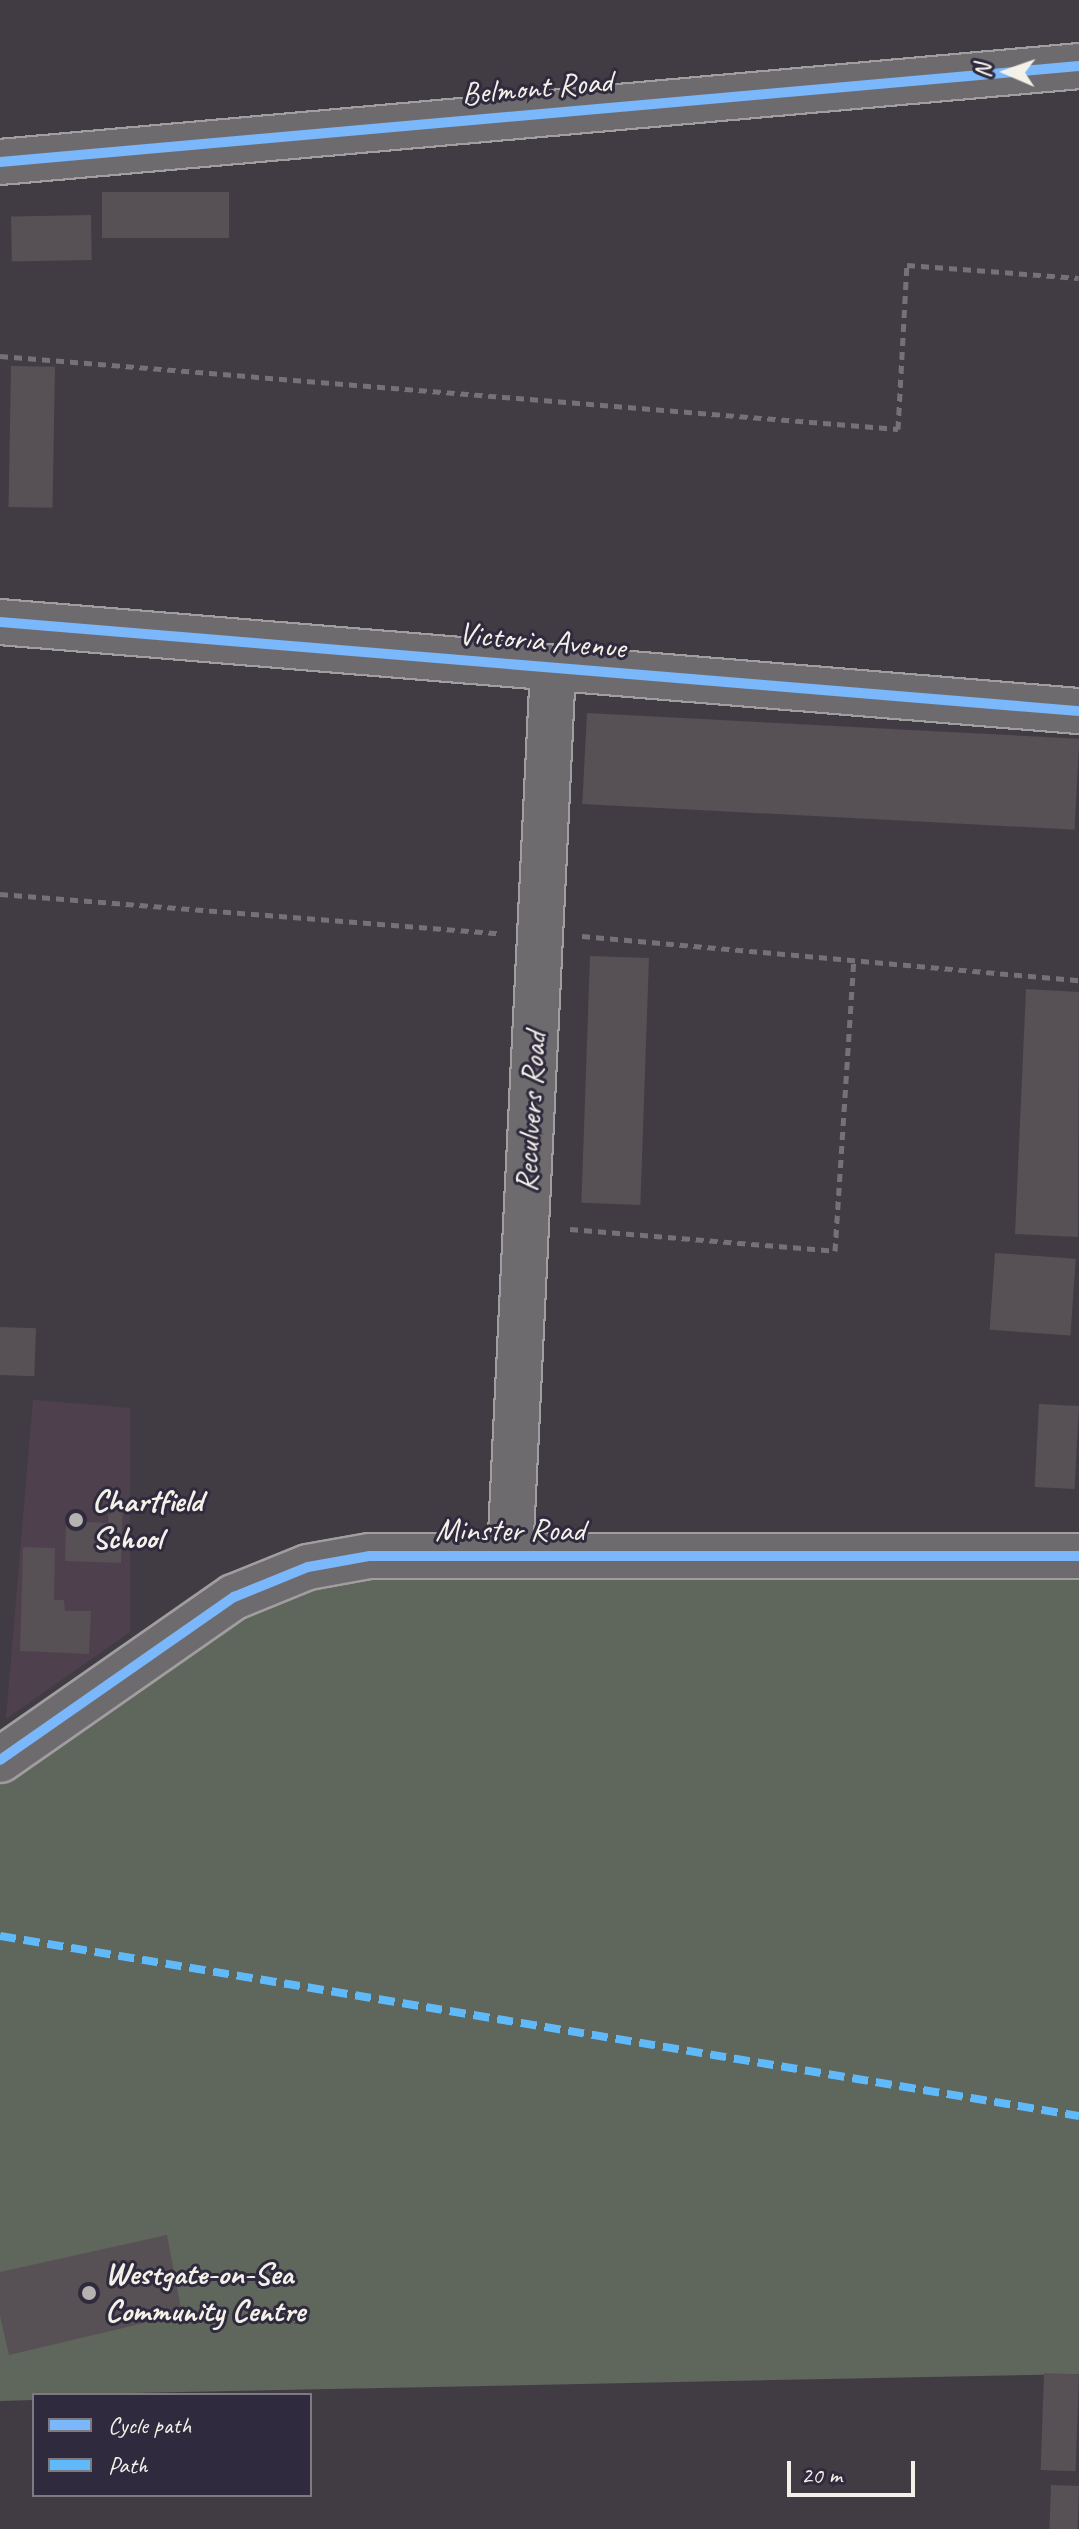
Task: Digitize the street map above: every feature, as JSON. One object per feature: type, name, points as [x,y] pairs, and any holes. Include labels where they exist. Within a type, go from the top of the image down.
[{"type":"street","name":"Belmont Road","points":[[0,162],[1079,66]]},
{"type":"street","name":"Victoria Avenue","points":[[0,622],[1079,711]]},
{"type":"street","name":"Reculvers Road","points":[[510,1556],[553,668]]},
{"type":"street","name":"Minster Road","points":[[0,1760],[135,1662],[234,1597],[308,1567],[370,1556],[1079,1556]]},
{"type":"path","points":[[0,356],[898,429],[907,265],[1079,278]]},
{"type":"path","points":[[0,894],[1079,980]]},
{"type":"path","points":[[525,1225],[835,1251],[854,960]]},
{"type":"shaded area","name":"Chartfield School","points":[[33,1400],[130,1408],[130,1632],[6,1719]]},
{"type":"shaded area","points":[[1079,1556],[1079,2374],[32,2393],[32,2400],[0,2401],[0,1760],[308,1567]]},
{"type":"building","points":[[102,192],[229,192],[229,238],[102,238]]},
{"type":"building","points":[[91,215],[92,260],[12,261],[11,216]]},
{"type":"building","points":[[11,366],[55,367],[53,508],[9,507]]},
{"type":"building","points":[[587,713],[1079,739],[1075,830],[582,804]]},
{"type":"building","points":[[590,956],[649,958],[640,1205],[581,1203]]},
{"type":"building","points":[[1026,989],[1079,992],[1078,1237],[1015,1234]]},
{"type":"building","points":[[995,1253],[1076,1259],[1070,1335],[990,1330]]},
{"type":"building","points":[[0,1327],[36,1328],[34,1376],[0,1375]]},
{"type":"building","points":[[1039,1404],[1079,1406],[1075,1489],[1035,1487]]},
{"type":"building","points":[[109,1496],[123,1497],[121,1563],[65,1561],[66,1521],[108,1523]]},
{"type":"building","points":[[23,1547],[55,1548],[54,1600],[64,1600],[65,1611],[91,1611],[89,1654],[20,1651]]},
{"type":"building","name":"Westgate-on-Sea Community Centre","points":[[167,2235],[182,2314],[9,2355],[0,2316],[0,2272]]},
{"type":"building","points":[[1044,2373],[1079,2374],[1076,2471],[1041,2470]]},
{"type":"building","points":[[1051,2485],[1079,2486],[1077,2529],[1049,2529]]},
{"type":"marked path","points":[[0,1936],[1079,2116]]},
{"type":"cycle path","points":[[0,162],[1079,66]]},
{"type":"cycle path","points":[[0,622],[1079,711]]},
{"type":"cycle path","points":[[0,1760],[234,1597],[308,1567],[370,1556],[1079,1556]]},
{"type":"place","name":"Chartfield School","points":[[76,1520]]},
{"type":"place","name":"Westgate-on-Sea Community Centre","points":[[89,2293]]}]
